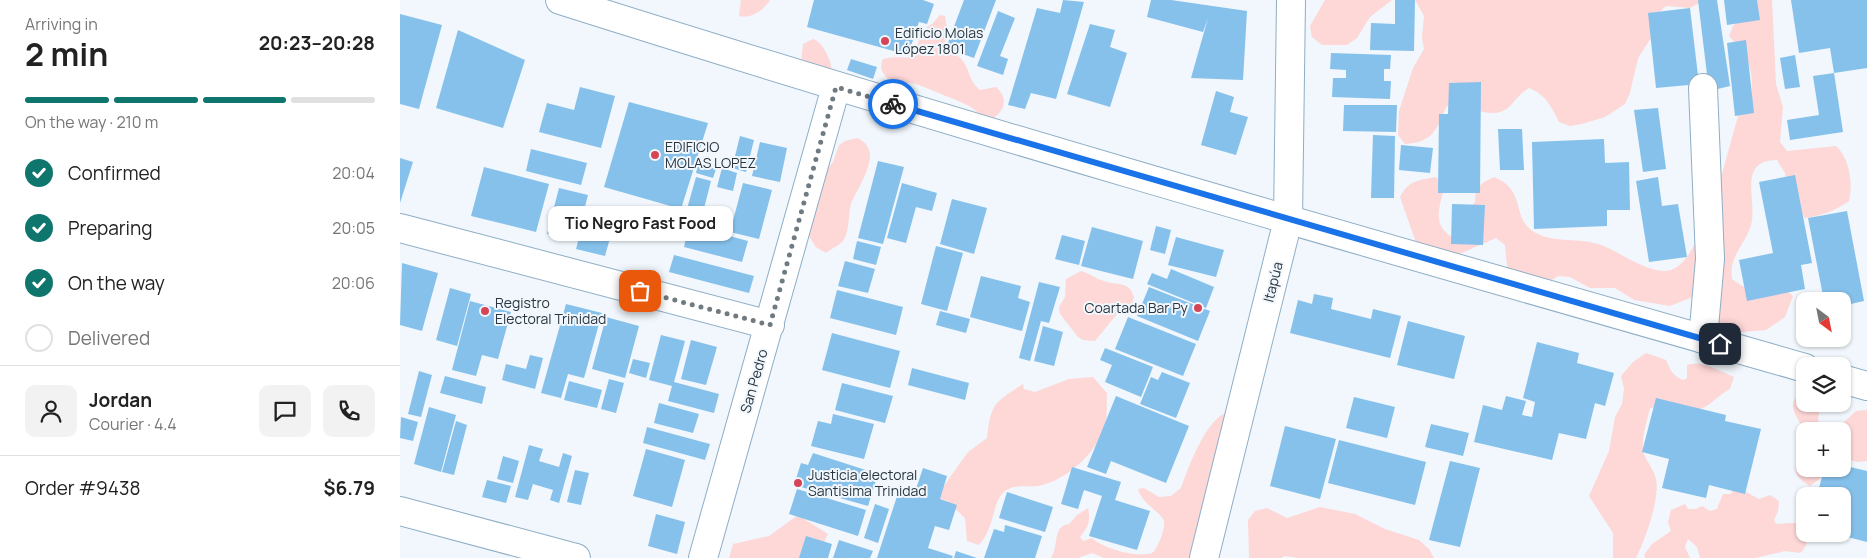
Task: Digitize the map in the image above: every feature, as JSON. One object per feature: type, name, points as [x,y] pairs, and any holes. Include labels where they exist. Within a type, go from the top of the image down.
[{"type":"street","points":[[560,0],[836,87],[1288,220],[1796,365]]},
{"type":"street","name":"Itapúa","points":[[1204,558],[1288,220],[1291,3]]},
{"type":"street","name":"San Pedro","points":[[703,558],[836,87]]},
{"type":"street","points":[[1703,88],[1710,259],[1703,339]]},
{"type":"street","points":[[400,228],[770,325]]},
{"type":"street","points":[[1851,382],[1867,386]]},
{"type":"street","points":[[400,511],[576,558]]},
{"type":"shaded area","points":[[741,0],[770,0],[757,13],[744,17],[739,16]]},
{"type":"shaded area","points":[[1325,0],[1392,0],[1370,17],[1357,38],[1347,45],[1322,45],[1312,37],[1310,26]]},
{"type":"shaded area","points":[[1415,0],[1705,0],[1690,8],[1666,6],[1656,15],[1651,38],[1638,58],[1630,93],[1625,104],[1605,117],[1570,126],[1559,122],[1544,98],[1529,88],[1506,109],[1499,112],[1485,112],[1457,102],[1446,107],[1436,129],[1428,138],[1405,144],[1398,135],[1399,111],[1413,68],[1424,49],[1422,38],[1424,16]]},
{"type":"shaded area","points":[[1748,0],[1772,0],[1776,84],[1783,107],[1780,142],[1787,151],[1836,146],[1841,151],[1847,164],[1851,187],[1849,201],[1828,212],[1805,218],[1790,195],[1785,173],[1777,160],[1764,162],[1757,167],[1751,184],[1751,225],[1732,264],[1732,279],[1751,289],[1785,289],[1793,296],[1785,317],[1766,330],[1732,333],[1715,324],[1703,293],[1670,306],[1634,300],[1615,288],[1590,288],[1570,277],[1558,276],[1547,283],[1513,278],[1507,267],[1505,245],[1496,238],[1441,262],[1420,254],[1400,197],[1403,191],[1415,182],[1436,177],[1444,187],[1439,209],[1439,221],[1445,232],[1452,237],[1461,232],[1475,201],[1476,189],[1494,177],[1511,189],[1527,226],[1542,236],[1601,245],[1644,266],[1663,271],[1671,270],[1683,262],[1694,246],[1714,200],[1739,113],[1750,110],[1752,78],[1748,62],[1729,36],[1733,26],[1748,9]]},
{"type":"shaded area","points":[[940,15],[945,16],[947,28],[944,50],[953,53],[964,62],[971,79],[980,90],[996,87],[1003,96],[1004,104],[1000,112],[992,119],[963,103],[919,85],[892,81],[883,73],[881,65],[883,59],[913,55],[916,51],[920,32],[933,23]]},
{"type":"shaded area","points":[[813,39],[826,52],[831,71],[801,63],[803,44]]},
{"type":"shaded area","points":[[857,138],[865,144],[869,151],[868,169],[851,204],[845,238],[826,253],[816,247],[806,232],[825,172],[833,162],[839,145],[845,141]]},
{"type":"shaded area","points":[[1081,271],[1101,280],[1122,284],[1129,288],[1134,297],[1132,304],[1117,314],[1095,341],[1083,340],[1078,337],[1060,314],[1059,307],[1065,297],[1066,279]]},
{"type":"shaded area","points":[[1646,353],[1666,360],[1675,375],[1680,379],[1684,380],[1687,378],[1687,365],[1694,364],[1706,365],[1734,377],[1730,389],[1703,408],[1684,410],[1650,408],[1644,431],[1643,449],[1656,479],[1657,487],[1654,508],[1636,558],[1613,558],[1613,533],[1589,496],[1609,451],[1615,417],[1622,404],[1624,389],[1621,376],[1633,362]]},
{"type":"shaded area","points":[[1093,377],[1107,393],[1106,423],[1101,437],[1095,446],[1079,464],[1049,483],[1038,486],[1017,487],[1005,491],[998,501],[988,531],[979,545],[967,541],[965,518],[947,501],[936,497],[968,452],[987,438],[990,417],[996,405],[1023,384],[1024,389],[1035,392],[1069,379]]},
{"type":"shaded area","points":[[1796,398],[1796,412],[1819,412],[1818,421],[1820,422],[1800,422],[1794,411],[1794,401]]},
{"type":"shaded area","points":[[1867,410],[1867,461],[1851,460],[1851,422],[1844,422],[1856,411]]},
{"type":"shaded area","points":[[1229,412],[1196,558],[1104,558],[1092,553],[1078,558],[1051,558],[1060,529],[1088,508],[1088,524],[1080,537],[1083,541],[1092,538],[1104,546],[1121,552],[1152,553],[1161,538],[1164,521],[1147,504],[1138,489],[1144,488],[1159,497],[1171,496],[1181,488],[1199,444],[1213,423]]},
{"type":"shaded area","points":[[1799,477],[1822,477],[1810,486]]},
{"type":"shaded area","points":[[1735,486],[1759,499],[1770,495],[1779,501],[1778,511],[1774,520],[1776,524],[1796,523],[1796,542],[1807,542],[1806,546],[1800,553],[1785,551],[1755,558],[1700,558],[1697,547],[1688,539],[1685,547],[1690,558],[1645,558],[1644,555],[1652,544],[1671,531],[1668,522],[1671,510],[1685,504],[1688,509],[1696,509],[1702,506],[1710,511],[1717,509],[1723,494],[1731,494]]},
{"type":"shaded area","points":[[1320,507],[1355,514],[1385,529],[1419,540],[1429,549],[1434,558],[1299,558],[1285,556],[1281,558],[1249,558],[1248,520],[1255,511],[1267,508],[1287,518]]},
{"type":"shaded area","points":[[798,515],[828,534],[816,558],[729,558],[733,544],[769,536]]},
{"type":"building","name":"Edificio Molas López 1801","points":[[814,0],[923,0],[934,4],[927,24],[919,22],[908,55],[807,27]]},
{"type":"building","points":[[964,0],[996,0],[974,58],[946,48]]},
{"type":"building","points":[[1063,0],[1084,2],[1056,99],[1031,93],[1025,109],[1008,105],[1037,8],[1060,13]]},
{"type":"building","points":[[1151,0],[1171,0],[1247,11],[1243,80],[1191,78],[1208,18],[1203,32],[1147,17]]},
{"type":"building","points":[[1395,0],[1415,0],[1414,51],[1370,50],[1371,23],[1395,24]]},
{"type":"building","points":[[1698,0],[1717,0],[1730,86],[1709,91]]},
{"type":"building","points":[[1724,0],[1757,0],[1760,20],[1727,25]]},
{"type":"building","points":[[1791,0],[1867,0],[1867,68],[1834,73],[1830,48],[1799,53]]},
{"type":"building","points":[[1690,8],[1699,84],[1656,88],[1648,13]]},
{"type":"building","points":[[998,11],[1015,18],[1000,56],[1008,59],[1003,75],[977,66]]},
{"type":"building","points":[[400,14],[442,25],[419,109],[400,104]]},
{"type":"building","points":[[1090,24],[1115,30],[1110,47],[1127,53],[1110,107],[1067,94]]},
{"type":"building","points":[[458,30],[525,60],[503,128],[436,108]]},
{"type":"building","points":[[1746,40],[1754,113],[1735,116],[1727,43]]},
{"type":"building","points":[[1331,53],[1391,55],[1390,69],[1384,69],[1384,81],[1391,81],[1390,99],[1332,97],[1333,78],[1346,78],[1346,70],[1330,69]]},
{"type":"building","points":[[1795,55],[1800,87],[1785,89],[1780,58]]},
{"type":"building","points":[[851,59],[877,67],[873,79],[847,70]]},
{"type":"building","points":[[1834,73],[1843,132],[1790,140],[1787,120],[1819,115],[1813,76]]},
{"type":"building","points":[[1481,82],[1480,193],[1438,193],[1439,114],[1448,114],[1449,83]]},
{"type":"building","points":[[580,87],[615,96],[601,148],[539,132],[547,103],[574,110]]},
{"type":"building","points":[[1216,91],[1234,97],[1230,112],[1248,117],[1236,155],[1201,145]]},
{"type":"building","name":"EDIFICIO MOLAS LOPEZ","points":[[629,102],[708,123],[681,209],[604,187]]},
{"type":"building","points":[[1344,105],[1397,105],[1396,132],[1343,131]]},
{"type":"building","points":[[1658,108],[1666,169],[1643,172],[1634,110]]},
{"type":"building","points":[[1498,129],[1522,129],[1524,170],[1500,170]]},
{"type":"building","points":[[1373,135],[1395,136],[1394,198],[1371,198]]},
{"type":"building","points":[[740,136],[754,140],[746,172],[732,168]]},
{"type":"building","points":[[1604,139],[1605,163],[1629,162],[1630,210],[1607,210],[1607,226],[1534,229],[1532,142]]},
{"type":"building","points":[[760,142],[787,148],[780,182],[752,176]]},
{"type":"building","points":[[1401,145],[1433,148],[1430,173],[1399,170]]},
{"type":"building","points":[[531,149],[587,163],[581,185],[526,171]]},
{"type":"building","points":[[400,158],[413,162],[400,203]]},
{"type":"building","points":[[878,161],[904,167],[883,244],[858,238]]},
{"type":"building","points":[[698,164],[716,169],[713,178],[696,173]]},
{"type":"building","points":[[484,167],[549,184],[536,232],[471,216]]},
{"type":"building","points":[[722,168],[737,173],[733,191],[717,187]]},
{"type":"building","points":[[1795,175],[1812,263],[1801,265],[1805,289],[1747,301],[1739,260],[1773,253],[1759,182]]},
{"type":"building","points":[[696,177],[711,181],[701,220],[685,216]]},
{"type":"building","points":[[1658,177],[1662,206],[1678,204],[1687,257],[1649,262],[1636,181]]},
{"type":"building","points":[[743,183],[772,190],[759,239],[730,232]]},
{"type":"building","points":[[902,183],[937,193],[932,211],[916,207],[906,243],[887,238]]},
{"type":"building","points":[[559,188],[588,195],[576,241],[547,234]]},
{"type":"building","points":[[952,199],[987,208],[974,254],[940,244]]},
{"type":"building","points":[[1452,204],[1485,205],[1483,245],[1451,244]]},
{"type":"building","points":[[630,208],[683,221],[679,234],[626,221]]},
{"type":"building","points":[[1847,211],[1864,301],[1851,304],[1851,292],[1822,292],[1808,218]]},
{"type":"building","points":[[586,212],[615,220],[605,256],[576,249]]},
{"type":"building","points":[[689,225],[748,241],[742,262],[684,247]]},
{"type":"building","points":[[1156,226],[1171,230],[1165,254],[1150,250]]},
{"type":"building","points":[[1092,227],[1143,241],[1133,279],[1081,266]]},
{"type":"building","points":[[1062,235],[1085,241],[1079,265],[1055,259]]},
{"type":"building","points":[[1176,237],[1224,250],[1216,277],[1168,265]]},
{"type":"building","points":[[857,241],[881,247],[876,265],[853,259]]},
{"type":"building","points":[[936,246],[963,253],[947,311],[921,304]]},
{"type":"building","points":[[674,255],[754,276],[749,293],[669,272]]},
{"type":"building","points":[[845,261],[875,269],[868,293],[838,286]]},
{"type":"building","points":[[402,263],[438,273],[422,331],[400,325]]},
{"type":"building","points":[[1171,269],[1214,287],[1206,308],[1147,284],[1152,273],[1167,279]]},
{"type":"building","points":[[981,276],[1021,286],[1018,298],[1030,302],[1022,331],[970,317]]},
{"type":"building","points":[[1039,282],[1060,287],[1049,323],[1041,321],[1030,361],[1019,358]]},
{"type":"building","points":[[1149,287],[1210,311],[1198,341],[1137,316]]},
{"type":"building","points":[[450,288],[471,294],[457,346],[436,340]]},
{"type":"building","points":[[837,290],[903,307],[896,335],[830,318]]},
{"type":"building","points":[[1314,294],[1333,298],[1331,309],[1371,319],[1373,309],[1401,316],[1390,358],[1290,333],[1298,300],[1312,304]]},
{"type":"building","points":[[470,301],[511,312],[498,359],[482,355],[476,376],[452,370]]},
{"type":"building","points":[[566,304],[602,313],[584,378],[568,374],[561,398],[541,393]]},
{"type":"building","points":[[940,311],[970,319],[966,333],[936,325]]},
{"type":"building","points":[[606,317],[639,326],[625,378],[592,369]]},
{"type":"building","points":[[1128,317],[1196,344],[1183,376],[1115,349]]},
{"type":"building","points":[[1408,321],[1465,336],[1454,379],[1397,365]]},
{"type":"building","points":[[1043,326],[1063,332],[1054,366],[1034,361]]},
{"type":"building","points":[[832,333],[900,351],[890,388],[822,370]]},
{"type":"building","points":[[661,335],[685,341],[674,382],[719,394],[714,413],[668,401],[672,386],[649,380]]},
{"type":"building","points":[[691,340],[717,347],[706,385],[681,379]]},
{"type":"building","points":[[1537,342],[1579,353],[1577,363],[1614,373],[1605,406],[1595,403],[1586,439],[1559,433],[1552,460],[1474,442],[1483,405],[1502,410],[1506,396],[1526,401],[1522,415],[1532,417],[1535,402],[1523,398]]},
{"type":"building","points":[[1105,348],[1153,367],[1141,397],[1105,382],[1112,365],[1100,360]]},
{"type":"building","points":[[530,355],[543,358],[535,389],[502,380],[506,364],[526,369]]},
{"type":"building","points":[[633,359],[650,363],[646,378],[629,373]]},
{"type":"building","points":[[912,368],[969,383],[965,400],[908,385]]},
{"type":"building","points":[[419,371],[432,375],[421,417],[408,414]]},
{"type":"building","points":[[1162,372],[1190,383],[1176,418],[1140,404],[1151,377],[1158,380]]},
{"type":"building","points":[[445,376],[486,387],[482,404],[440,393]]},
{"type":"building","points":[[609,379],[624,383],[616,413],[601,409]]},
{"type":"building","points":[[569,381],[602,390],[597,408],[564,400]]},
{"type":"building","points":[[842,383],[893,396],[885,423],[835,410]]},
{"type":"building","points":[[1116,396],[1189,426],[1166,483],[1111,461],[1106,474],[1087,467]]},
{"type":"building","points":[[1354,397],[1395,407],[1387,438],[1346,428]]},
{"type":"building","points":[[1656,398],[1726,415],[1725,421],[1761,429],[1745,494],[1709,485],[1706,498],[1662,488],[1669,459],[1642,452]]},
{"type":"building","points":[[659,403],[699,414],[693,433],[654,423]]},
{"type":"building","points":[[429,407],[456,415],[441,472],[414,464]]},
{"type":"building","points":[[833,414],[874,424],[864,459],[811,446],[818,421],[831,424]]},
{"type":"building","points":[[401,417],[418,422],[413,441],[400,438]]},
{"type":"building","points":[[456,421],[467,425],[454,475],[442,472]]},
{"type":"building","points":[[1431,424],[1469,433],[1463,456],[1425,447]]},
{"type":"building","points":[[1285,426],[1336,439],[1320,499],[1270,486]]},
{"type":"building","points":[[647,427],[710,444],[705,460],[643,443]]},
{"type":"building","points":[[1339,440],[1426,462],[1415,505],[1328,483]]},
{"type":"building","points":[[529,445],[543,449],[539,461],[559,467],[563,453],[572,456],[559,503],[550,500],[553,490],[533,484],[528,500],[515,497]]},
{"type":"building","points":[[646,449],[685,460],[672,507],[633,496]]},
{"type":"building","points":[[813,453],[878,474],[868,506],[794,485],[801,463],[808,465]]},
{"type":"building","points":[[503,456],[519,461],[513,483],[497,479]]},
{"type":"building","points":[[1450,461],[1480,468],[1460,547],[1429,540]]},
{"type":"building","points":[[1072,467],[1121,482],[1115,500],[1150,511],[1137,550],[1089,536],[1102,496],[1084,490],[1078,509],[1061,504]]},
{"type":"building","points":[[1851,467],[1867,471],[1867,542],[1851,538],[1851,487],[1819,487],[1822,477],[1851,477]]},
{"type":"building","points":[[923,468],[947,476],[940,499],[957,505],[949,530],[935,526],[928,548],[953,556],[952,558],[877,558],[900,487],[915,492]]},
{"type":"building","points":[[575,470],[589,473],[581,505],[567,502]]},
{"type":"building","points":[[487,480],[511,486],[506,503],[482,497]]},
{"type":"building","points":[[797,489],[866,510],[858,536],[789,514]]},
{"type":"building","points":[[1007,492],[1053,507],[1045,532],[999,518]]},
{"type":"building","points":[[875,504],[889,509],[878,543],[864,538]]},
{"type":"building","points":[[656,514],[685,522],[677,554],[648,546]]},
{"type":"building","points":[[1005,525],[1042,536],[1035,558],[984,558],[994,529],[1004,532]]},
{"type":"building","points":[[806,536],[832,544],[828,558],[799,558]]},
{"type":"building","points":[[839,540],[873,551],[870,558],[833,558]]},
{"type":"building","points":[[956,551],[977,558],[954,558]]},
{"type":"way so far","points":[[640,291],[770,325],[836,87],[893,104]]},
{"type":"place","name":"Edificio Molas López 1801","points":[[885,41]]},
{"type":"place","name":"EDIFICIO MOLAS LOPEZ","points":[[655,155]]},
{"type":"place","name":"Tio Negro Fast Food","points":[[640,291]]},
{"type":"place","name":"Coartada Bar Py","points":[[1198,308]]},
{"type":"place","name":"Registro Electoral Trinidad","points":[[485,311]]},
{"type":"place","name":"Justicia electoral Santisima Trinidad","points":[[798,483]]},
{"type":"route","points":[[893,104],[1720,344]]}]
